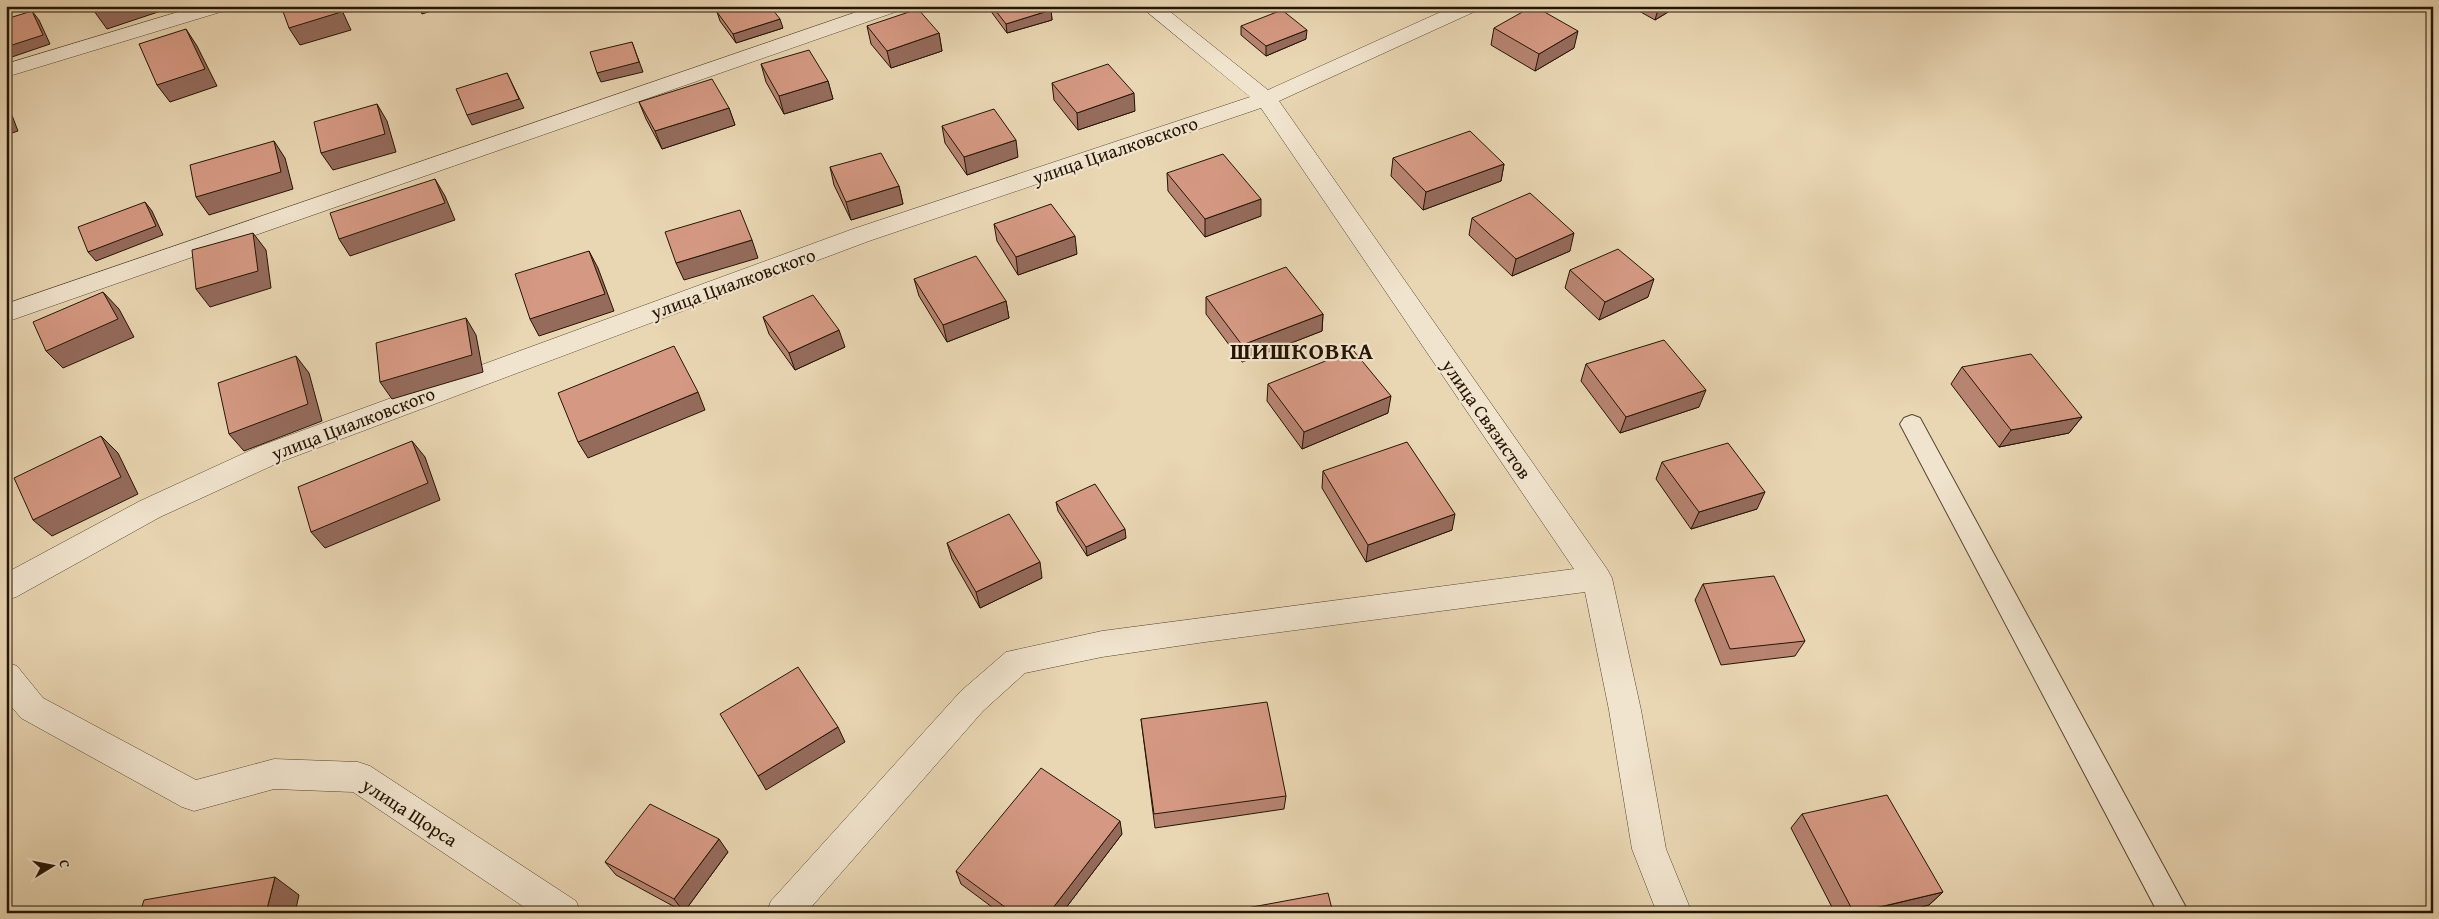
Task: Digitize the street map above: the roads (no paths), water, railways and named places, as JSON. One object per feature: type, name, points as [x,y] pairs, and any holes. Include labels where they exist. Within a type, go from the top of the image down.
[{"type":"street","points":[[6,70],[220,6]]},
{"type":"street","points":[[6,313],[894,6]]},
{"type":"street","name":"улица Связистов","points":[[1150,6],[1266,99],[1597,578],[1625,710],[1649,850],[1675,913]]},
{"type":"street","name":"улица Циалковского","points":[[6,588],[150,509],[297,444],[861,235],[1266,99],[1472,6]]},
{"type":"street","points":[[783,913],[972,701],[1017,661],[1102,644],[1177,633],[1597,578]]},
{"type":"street","name":"улица Щорса","points":[[6,676],[32,708],[194,796],[274,774],[358,777],[564,913]]},
{"type":"lane","points":[[1912,424],[2174,913]]},
{"type":"district","name":"ШИШКОВКА","points":[[1302,350]]}]
